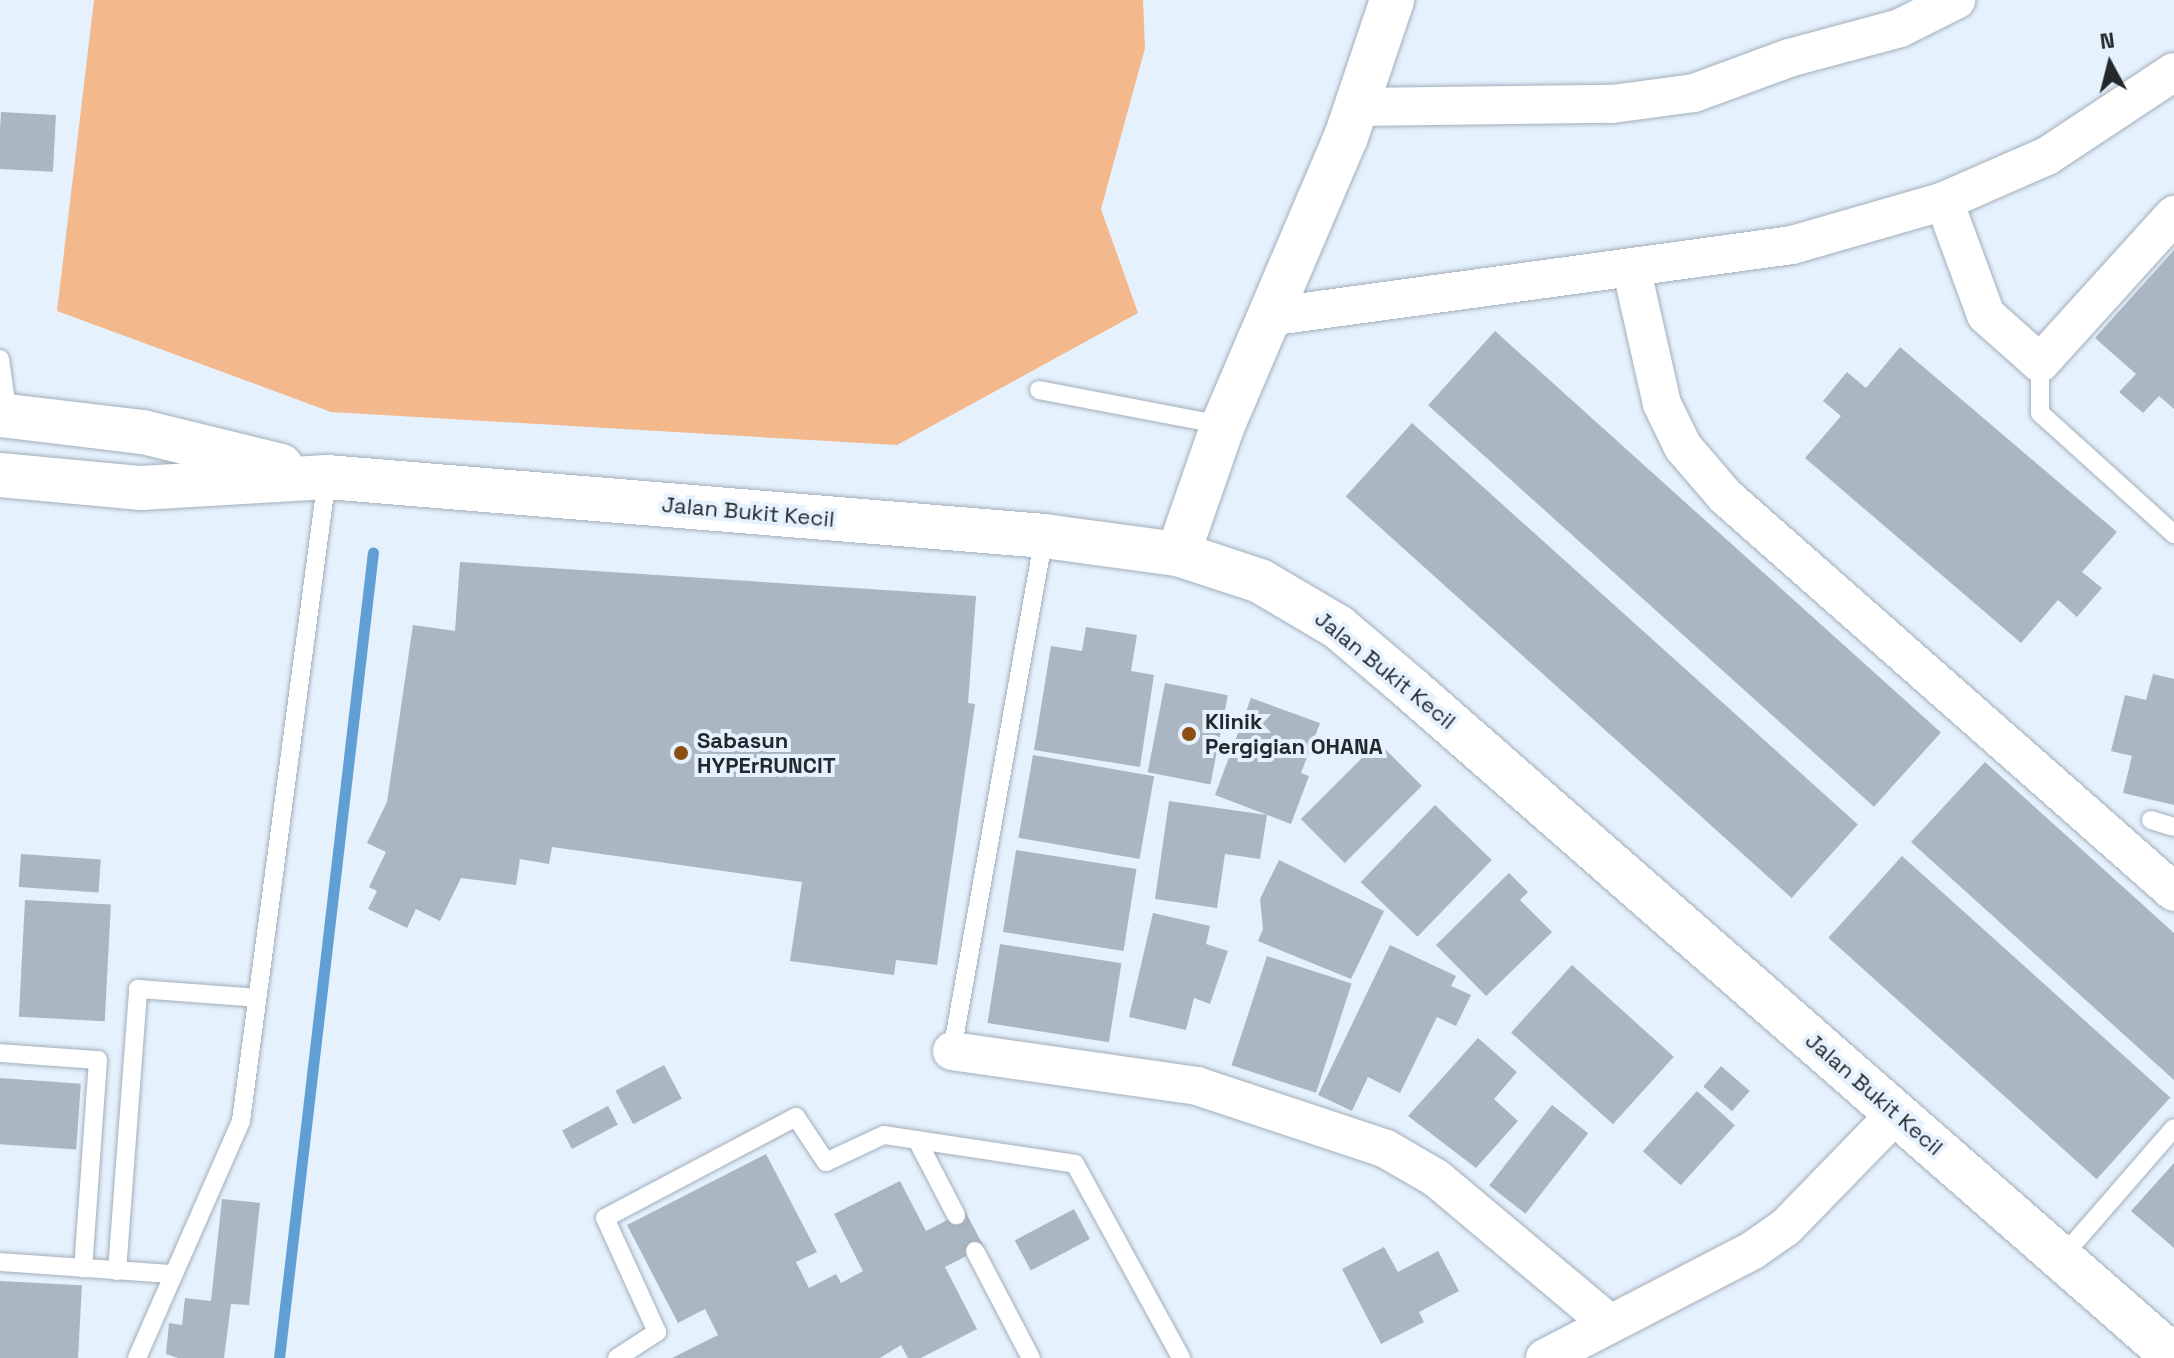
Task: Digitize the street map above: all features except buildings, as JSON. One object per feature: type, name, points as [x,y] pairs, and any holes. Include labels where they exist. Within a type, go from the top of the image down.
[{"type":"main road","points":[[1178,554],[1223,425],[1355,107],[1392,0]]},
{"type":"main road","points":[[1,391],[143,432],[327,477]]},
{"type":"main road","points":[[0,475],[141,488]]},
{"type":"main road","points":[[0,496],[327,477]]},
{"type":"main road","name":"Jalan Bukit Kecil","points":[[327,477],[1044,536],[1178,554],[1260,581],[1338,627],[2174,1357]]},
{"type":"street","points":[[1355,107],[1612,104],[1694,93],[1789,58],[1900,28],[1956,0]]},
{"type":"street","points":[[1268,317],[1632,271],[1792,245],[1944,201],[2047,156],[2174,72]]},
{"type":"street","points":[[1944,201],[1986,315],[2040,363],[2174,215]]},
{"type":"street","points":[[1632,271],[1662,404],[1683,447],[1726,497],[2174,892]]},
{"type":"street","points":[[952,1051],[1197,1086],[1386,1149],[1436,1178],[1610,1324]]},
{"type":"street","points":[[1545,1358],[1753,1250],[1786,1227],[1896,1114]]},
{"type":"lane","points":[[2040,363],[2040,413],[2174,534]]},
{"type":"lane","points":[[1039,390],[1223,425]]},
{"type":"lane","points":[[137,1358],[241,1121],[327,477]]},
{"type":"lane","points":[[952,1051],[1044,536]]},
{"type":"lane","points":[[2151,820],[2174,827]]},
{"type":"lane","points":[[117,1271],[138,989],[257,998]]},
{"type":"lane","points":[[0,1053],[98,1060],[83,1268]]},
{"type":"lane","points":[[617,1358],[657,1332],[605,1227],[610,1212],[789,1118],[801,1120],[826,1162],[878,1136],[1081,1168],[1181,1358]]},
{"type":"lane","points":[[2061,1258],[2174,1128]]},
{"type":"lane","points":[[917,1140],[956,1215]]},
{"type":"lane","points":[[975,1251],[1031,1358]]},
{"type":"lane","points":[[0,1262],[173,1274]]},
{"type":"shaded area","points":[[94,0],[1143,0],[1145,48],[1101,209],[1138,313],[897,445],[331,412],[57,311]]},
{"type":"waterway","points":[[279,1358],[373,552]]},
{"type":"place","name":"Klinik Pergigian OHANA","points":[[1189,734]]},
{"type":"place","name":"Sabasun HYPErRUNCIT","points":[[681,753]]}]
